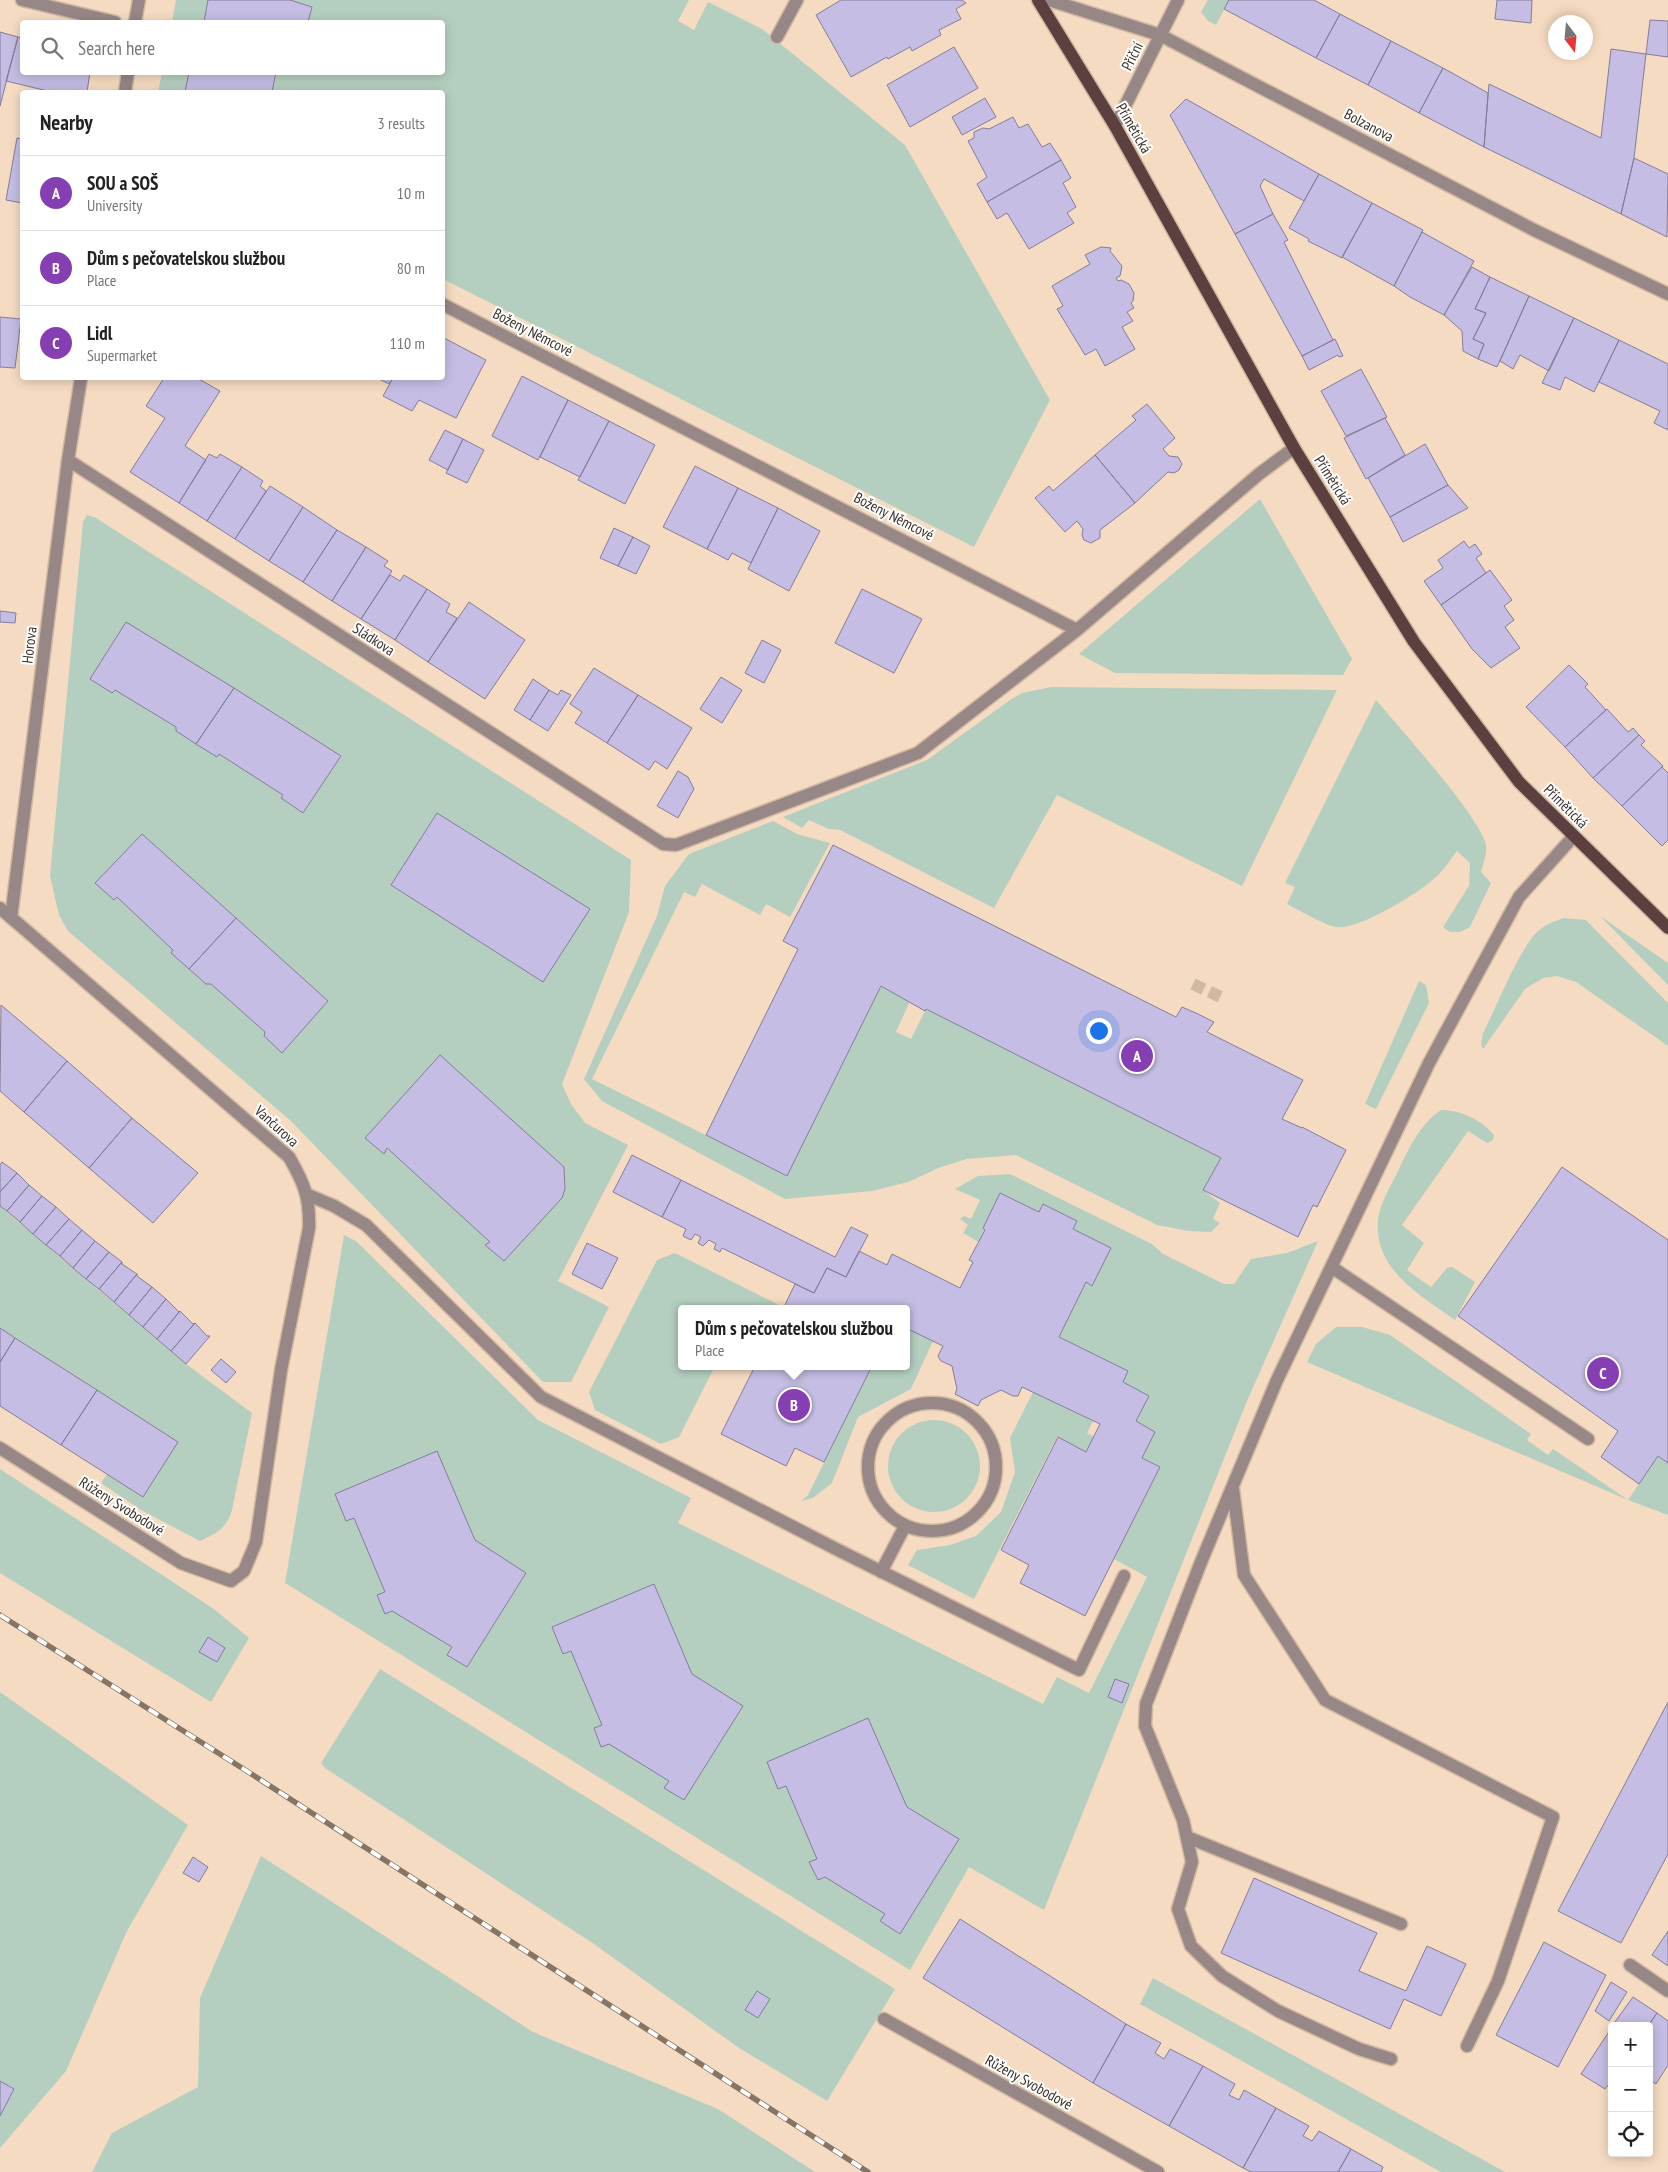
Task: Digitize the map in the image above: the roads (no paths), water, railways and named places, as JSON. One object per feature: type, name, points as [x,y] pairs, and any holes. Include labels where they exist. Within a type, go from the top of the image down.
[{"type":"main road","name":"Přímětická","points":[[1038,0],[1115,126],[1294,448],[1414,642],[1502,762],[1573,837],[1668,928]]},
{"type":"street","points":[[22,0],[107,20]]},
{"type":"street","points":[[135,20],[139,0]]},
{"type":"street","points":[[777,37],[797,0]]},
{"type":"street","name":"Bolzanova","points":[[1049,0],[1160,34],[1534,230],[1668,294]]},
{"type":"street","name":"Příční","points":[[1115,126],[1178,0]]},
{"type":"street","points":[[125,90],[128,75]]},
{"type":"street","name":"Boženy Němcové","points":[[445,306],[1077,630]]},
{"type":"street","name":"Horova","points":[[11,918],[68,460],[81,380]]},
{"type":"street","points":[[1077,630],[1259,474],[1294,448]]},
{"type":"street","name":"Sládkova","points":[[68,460],[663,844],[676,845],[685,842],[918,753],[1077,630]]},
{"type":"street","points":[[1391,2059],[1359,2049],[1278,2011],[1222,1976],[1191,1946],[1178,1909],[1192,1862],[1183,1820],[1145,1726],[1146,1704],[1277,1380],[1333,1268],[1429,1063],[1519,897],[1573,837]]},
{"type":"street","name":"Vančurova","points":[[0,908],[288,1157],[308,1195],[310,1228],[281,1370],[256,1542],[244,1571],[231,1581]]},
{"type":"street","points":[[308,1195],[334,1206],[366,1225],[542,1397],[881,1572],[1079,1670],[1124,1576]]},
{"type":"street","points":[[1333,1268],[1588,1438]]},
{"type":"street","points":[[936,1403],[958,1408],[976,1421],[989,1436],[996,1462],[996,1475],[991,1494],[979,1511],[964,1523],[945,1530],[925,1532],[905,1526],[887,1513],[874,1495],[868,1474],[870,1452],[876,1438],[894,1415],[914,1406],[936,1403]]},
{"type":"street","name":"Růženy Svobodové","points":[[0,1448],[182,1563],[231,1581]]},
{"type":"street","points":[[1233,1486],[1244,1575],[1325,1700],[1553,1817],[1498,1981],[1467,2046]]},
{"type":"street","points":[[881,1572],[905,1526]]},
{"type":"street","points":[[1187,1837],[1401,1924]]},
{"type":"street","points":[[1630,1965],[1668,1991]]},
{"type":"street","name":"Růženy Svobodové","points":[[884,2020],[1158,2172]]},
{"type":"tunnel","points":[[1193,984],[1225,999]]},
{"type":"railway","points":[[0,1615],[253,1775],[868,2172]]},
{"type":"place","name":"SOU a SOŠ","points":[[1137,1056]]},
{"type":"place","name":"Lidl","points":[[1603,1373]]},
{"type":"place","name":"Dům s pečovatelskou službou","points":[[794,1405]]}]
